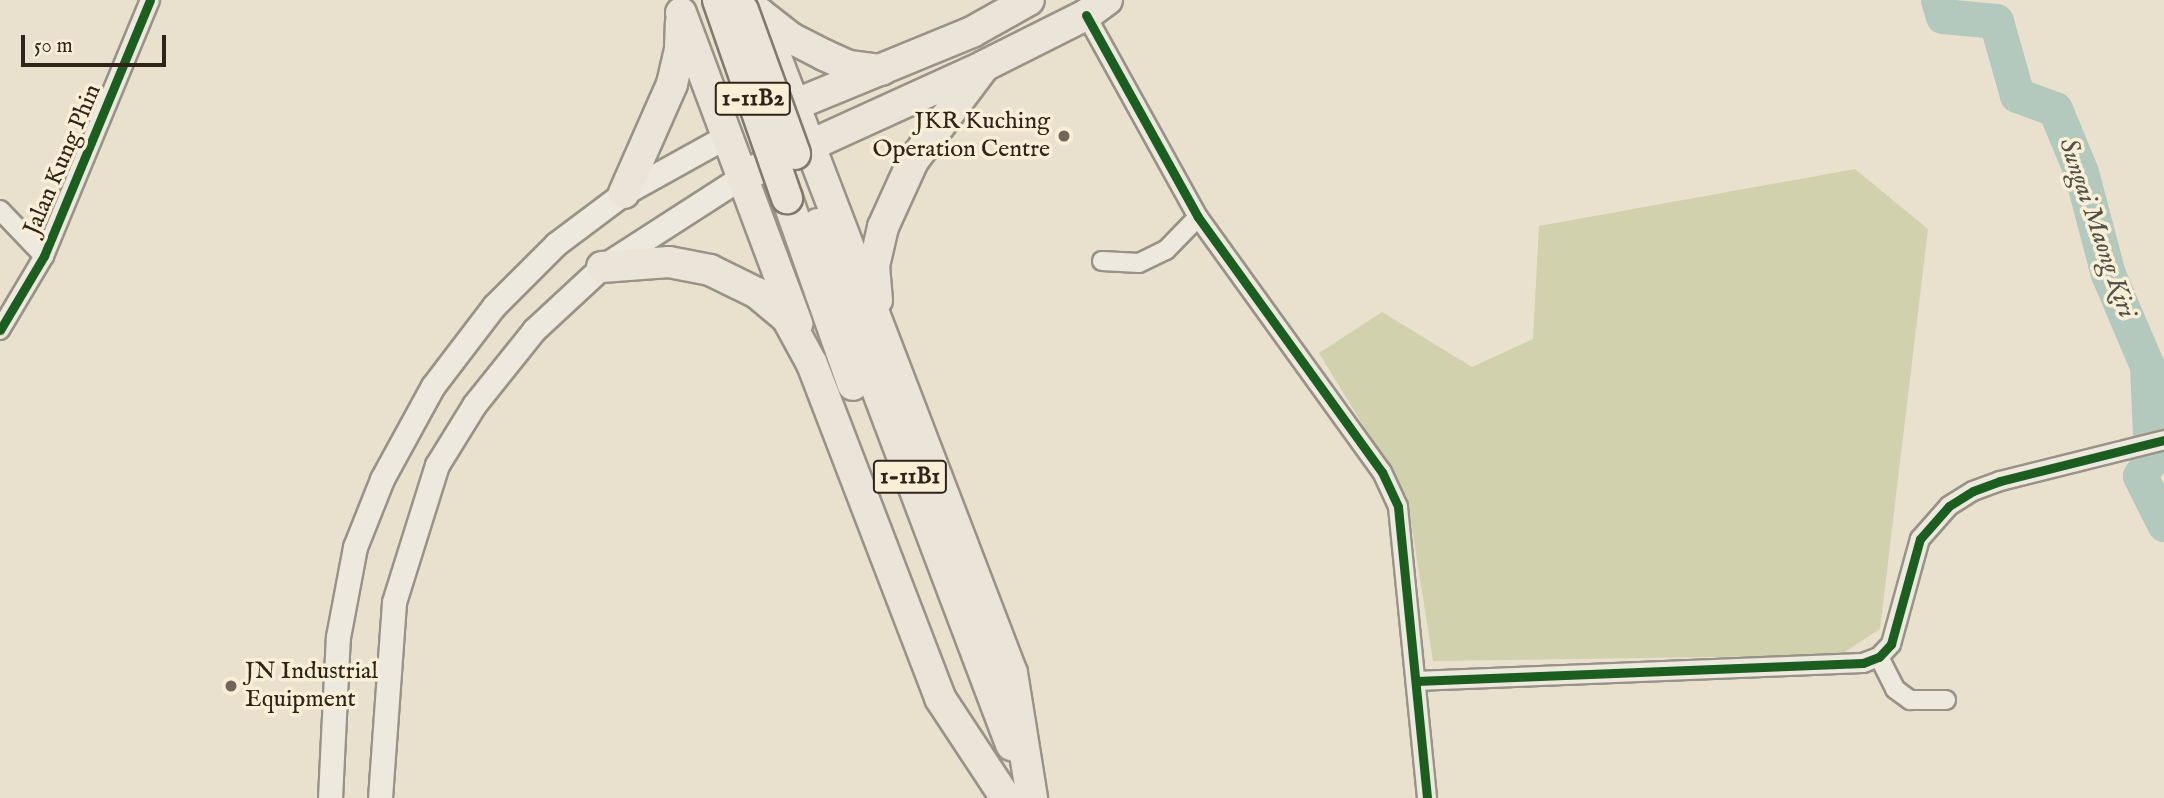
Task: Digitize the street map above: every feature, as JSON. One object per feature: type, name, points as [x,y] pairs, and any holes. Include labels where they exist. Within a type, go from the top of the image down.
[{"type":"highway","name":"1-11B2","points":[[718,0],[838,347],[1008,798]]},
{"type":"highway","points":[[727,136],[794,104],[972,32],[1029,0]]},
{"type":"highway","points":[[751,4],[791,38],[824,55],[849,65],[882,70]]},
{"type":"highway","points":[[751,4],[794,104],[1012,673],[1032,798]]},
{"type":"highway","name":"1-11B1","points":[[751,4],[859,342],[1032,798]]},
{"type":"highway","points":[[679,6],[940,698],[1008,798]]},
{"type":"highway","points":[[624,193],[672,84],[680,48],[679,6]]},
{"type":"highway","points":[[743,176],[984,66],[1096,8]]},
{"type":"highway","points":[[881,332],[874,266],[883,227],[913,161],[984,66]]},
{"type":"highway","points":[[602,267],[669,262],[710,270],[757,293],[787,318],[812,364]]},
{"type":"main road","points":[[330,798],[338,637],[355,547],[382,479],[433,386],[494,306],[556,244],[624,193],[727,136]]},
{"type":"main road","points":[[380,798],[394,602],[437,464],[474,405],[534,330],[602,267],[671,219],[743,176]]},
{"type":"street","name":"Jalan Kung Phin","points":[[0,330],[44,256],[150,0]]},
{"type":"street","points":[[1096,8],[1198,217],[1387,484],[1398,507],[1427,798]]},
{"type":"street","points":[[0,210],[44,256]]},
{"type":"street","points":[[1102,261],[1139,263],[1166,250],[1198,217]]},
{"type":"street","points":[[1416,681],[1833,667],[1863,663],[1879,657],[1891,644],[1920,539],[1949,506],[1973,491],[2000,481],[2164,440]]},
{"type":"street","points":[[1879,657],[1895,689],[1910,700],[1945,700]]},
{"type":"green space","points":[[1855,169],[1928,229],[1880,629],[1840,655],[1433,661],[1407,497],[1319,353],[1382,312],[1472,367],[1533,339],[1539,226]]},
{"type":"waterway","name":"Sungai Maong Kiri","points":[[1938,0],[1943,16],[1996,21],[2017,95],[2055,109],[2081,172],[2108,274],[2147,366],[2151,459],[2140,476],[2164,524]]},
{"type":"cycle path","points":[[0,330],[44,256],[150,0]]},
{"type":"cycle path","points":[[1086,15],[1198,217],[1382,472],[1398,507],[1427,798]]},
{"type":"cycle path","points":[[1416,681],[1863,663],[1879,657],[1891,644],[1920,539],[1949,506],[1973,491],[2000,481],[2164,440]]},
{"type":"place","name":"JKR Kuching Operation Centre","points":[[1064,136]]},
{"type":"place","name":"JN Industrial Equipment","points":[[231,686]]}]
